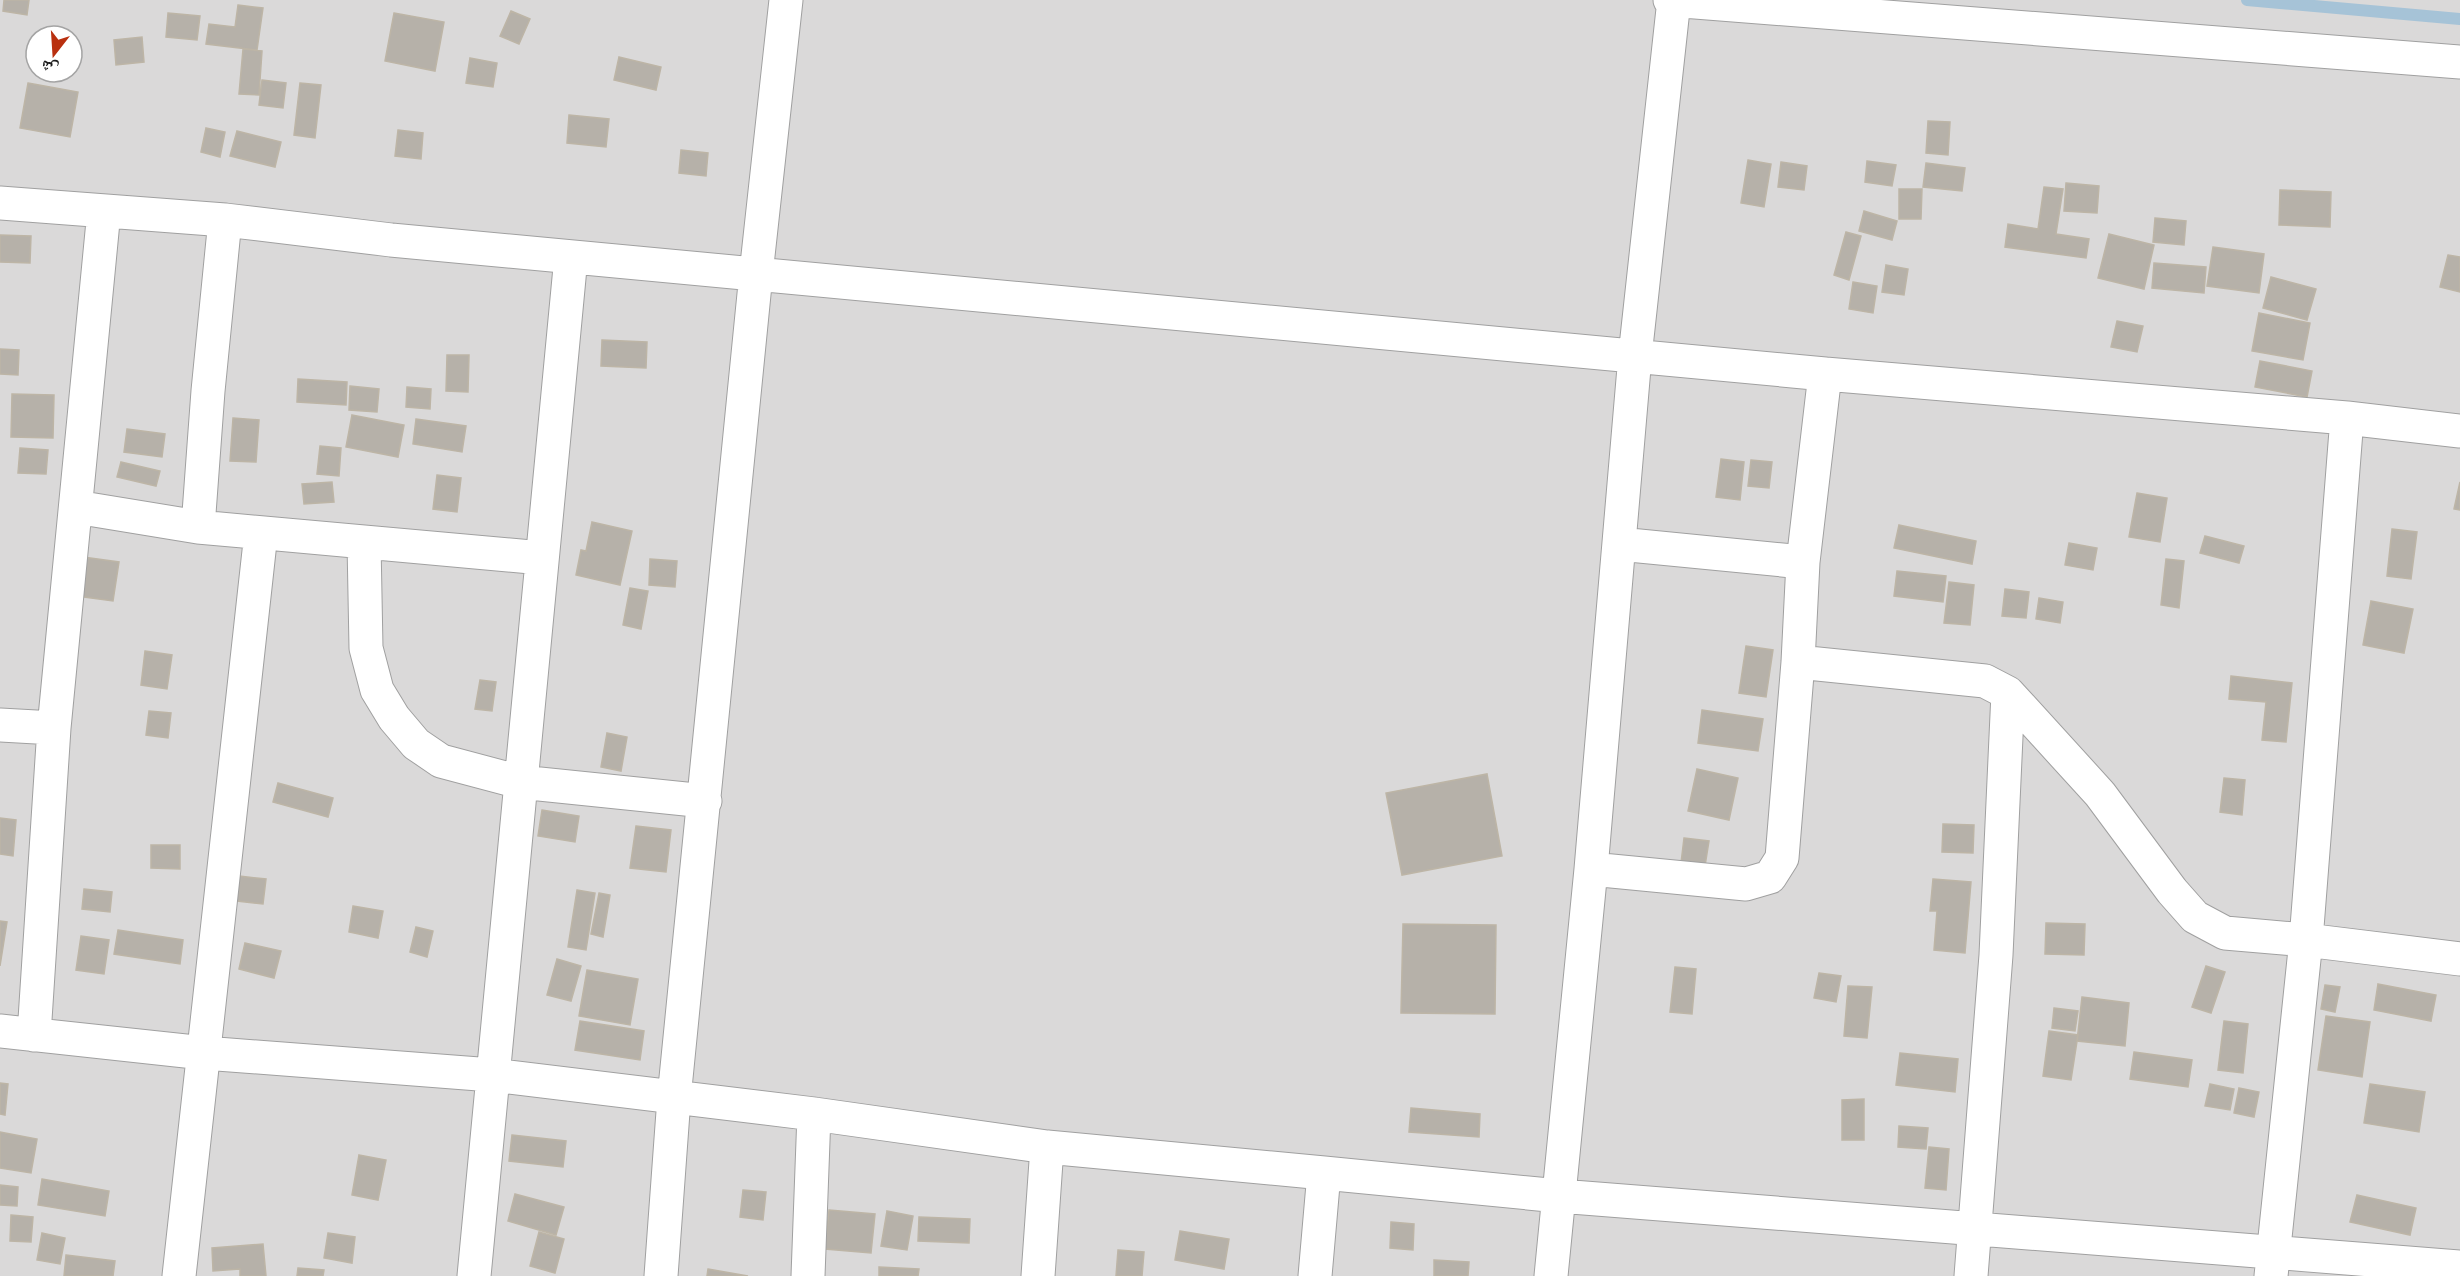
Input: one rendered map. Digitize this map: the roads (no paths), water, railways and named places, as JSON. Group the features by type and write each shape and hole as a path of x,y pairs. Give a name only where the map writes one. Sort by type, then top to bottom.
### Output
{"street":[{"path":"661,1276 675,1098 756,274 786,0"},
{"path":"1551,1276 1591,869 1635,356 1672,0 2460,62"},
{"path":"0,203 225,220 391,240 571,257 1825,374 2348,418 2460,431"},
{"path":"34,1035 54,728 104,211"},
{"path":"198,527 208,391 225,220"},
{"path":"474,1276 571,257"},
{"path":"1591,869 1746,884 1770,877 1782,858 1798,662 1803,562 1825,374"},
{"path":"2272,1264 2306,940 2348,418"},
{"path":"76,507 198,527 542,558"},
{"path":"179,1276 261,533"},
{"path":"364,543 366,648 377,690 394,718 417,744 441,761 520,782 705,801"},
{"path":"1619,544 1803,562"},
{"path":"1798,662 1984,681 2007,693 2100,794 2172,891 2195,917 2225,933 2306,940 2460,959"},
{"path":"1971,1276 1996,955 2007,693"},
{"path":"0,725 54,728"},
{"path":"0,1031 204,1053 492,1075 814,1114 1047,1147 1559,1196 1976,1228 2272,1264 2460,1267"},
{"path":"808,1276 814,1114"},
{"path":"1038,1276 1047,1147"},
{"path":"1315,1276 1324,1173"}],"waterway":[{"path":"2247,0 2460,19"}]}
